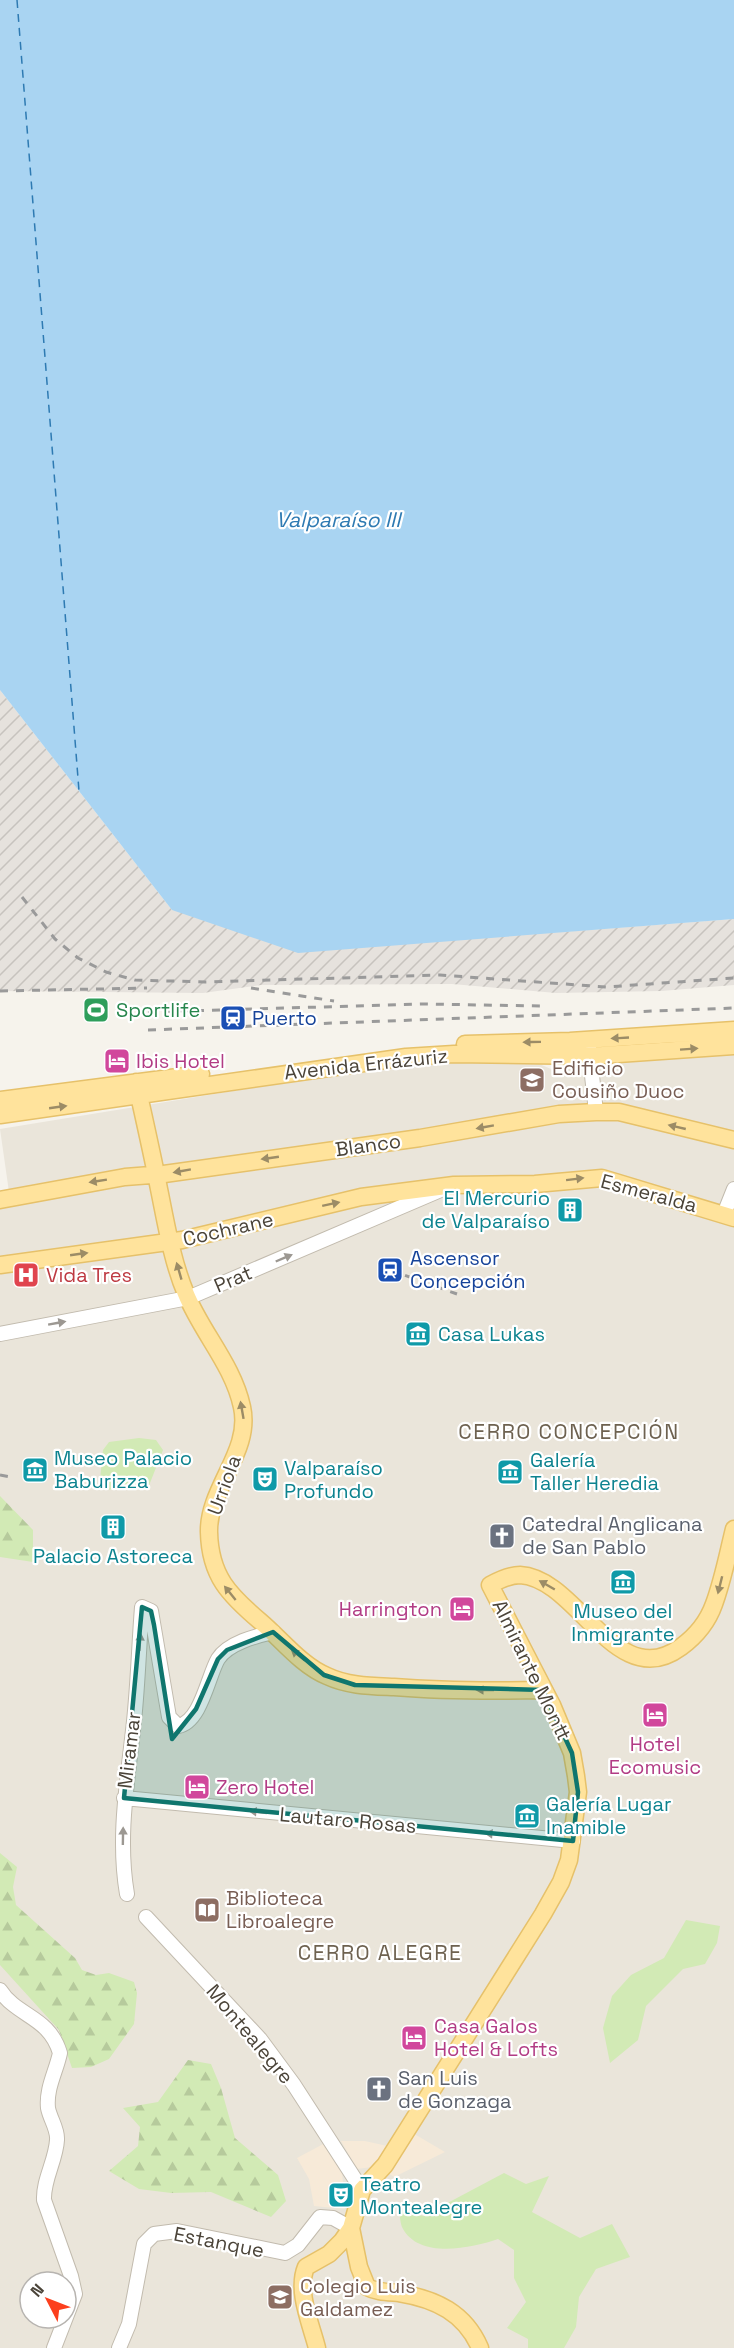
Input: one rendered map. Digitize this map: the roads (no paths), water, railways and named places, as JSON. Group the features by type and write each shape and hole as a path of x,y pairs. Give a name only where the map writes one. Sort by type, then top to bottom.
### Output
{"main road":[{"name":"Avenida Errázuriz","path":"590,1048 734,1030"},
{"name":"Avenida Errázuriz","path":"0,1100 138,1088 417,1056 590,1048 734,1046"},
{"name":"Avenida Errázuriz","path":"0,1116 138,1088"},
{"name":"Urriola","path":"138,1088 170,1242 188,1298 232,1377 243,1407 244,1426 234,1457 219,1489 210,1522 212,1554 222,1583 231,1597 324,1675 355,1685 435,1690 543,1690"},
{"name":"Blanco","path":"0,1200 115,1179 420,1138 559,1114 620,1112 734,1140"},
{"name":"Esmeralda","path":"454,1185 535,1184 602,1178 729,1216"},
{"name":"Cochrane","path":"0,1265 170,1242 361,1197 454,1185"},
{"name":"Almirante Montt","path":"351,2229 362,2190 385,2165 543,1914 561,1882 573,1842 578,1792 573,1756 543,1690 490,1585 518,1575 540,1580 557,1591 610,1642 643,1657 657,1658 674,1651 704,1624 714,1606 734,1529"},
{"path":"317,2348 304,2294 304,2273 310,2263 335,2248 351,2229"},
{"path":"351,2229 359,2267 367,2287 417,2298 447,2308 463,2319 473,2332 480,2348"}],"street":[{"path":"590,1048 596,1112"},
{"name":"Prat","path":"0,1334 188,1298 454,1185"},
{"path":"729,1216 734,1189"},
{"name":"Miramar","path":"127,1894 123,1856 124,1798 134,1720 142,1606 151,1611 169,1717 178,1726 184,1725 190,1718 218,1659 227,1650 273,1632"},
{"name":"Lautaro Rosas","path":"124,1798 573,1842"},
{"name":"Montealegre","path":"146,1917 260,2039 362,2190"},
{"path":"0,1990 7,2001 32,2015 46,2028 60,2053 49,2089 48,2110 57,2137 55,2160 44,2190 44,2200 71,2276 75,2294 54,2348"},
{"name":"Estanque","path":"119,2348 129,2324 144,2244 154,2234 177,2231 285,2253 298,2245 320,2217 333,2218 351,2229"}],"water":[{"name":"Valparaíso III","path":"0,0 734,0 734,919 298,953 172,910 0,690"}],"railway":[{"path":"22,897 55,939 78,958 106,972 135,980 205,982 440,975 606,987 734,978"},
{"path":"0,991 147,988"},
{"path":"251,988 334,1001"},
{"path":"148,1012 424,1004 542,1006"},
{"path":"148,1030 734,1008"},
{"path":"390,1270 457,1294"},
{"path":"0,1475 10,1477"}],"place":[{"name":"Sportlife","path":"96,1010"},
{"name":"Puerto","path":"233,1018"},
{"name":"Ibis Hotel","path":"117,1061"},
{"name":"Edificio Cousiño Duoc","path":"532,1080"},
{"name":"El Mercurio de Valparaíso","path":"570,1210"},
{"name":"Ascensor Concepción","path":"390,1270"},
{"name":"Vida Tres","path":"26,1275"},
{"name":"Casa Lukas","path":"418,1334"},
{"name":"Museo Palacio Baburizza","path":"35,1470"},
{"name":"Galería Taller Heredia","path":"510,1472"},
{"name":"Valparaíso Profundo","path":"265,1479"},
{"name":"Palacio Astoreca","path":"113,1527"},
{"name":"Catedral Anglicana de San Pablo","path":"502,1536"},
{"name":"Museo del Inmigrante","path":"623,1582"},
{"name":"Harrington","path":"462,1609"},
{"name":"Hotel Ecomusic","path":"655,1715"},
{"name":"Zero Hotel","path":"197,1787"},
{"name":"Galería Lugar Inamible","path":"527,1816"},
{"name":"Biblioteca Libroalegre","path":"207,1910"},
{"name":"Casa Galos Hotel & Lofts","path":"414,2038"},
{"name":"San Luis de Gonzaga","path":"379,2089"},
{"name":"Teatro Montealegre","path":"341,2195"},
{"name":"Colegio Luis Galdamez","path":"280,2297"}],"district":[{"name":"CERRO CONCEPCIÓN","path":"569,1431"},
{"name":"CERRO ALEGRE","path":"380,1952"}]}
